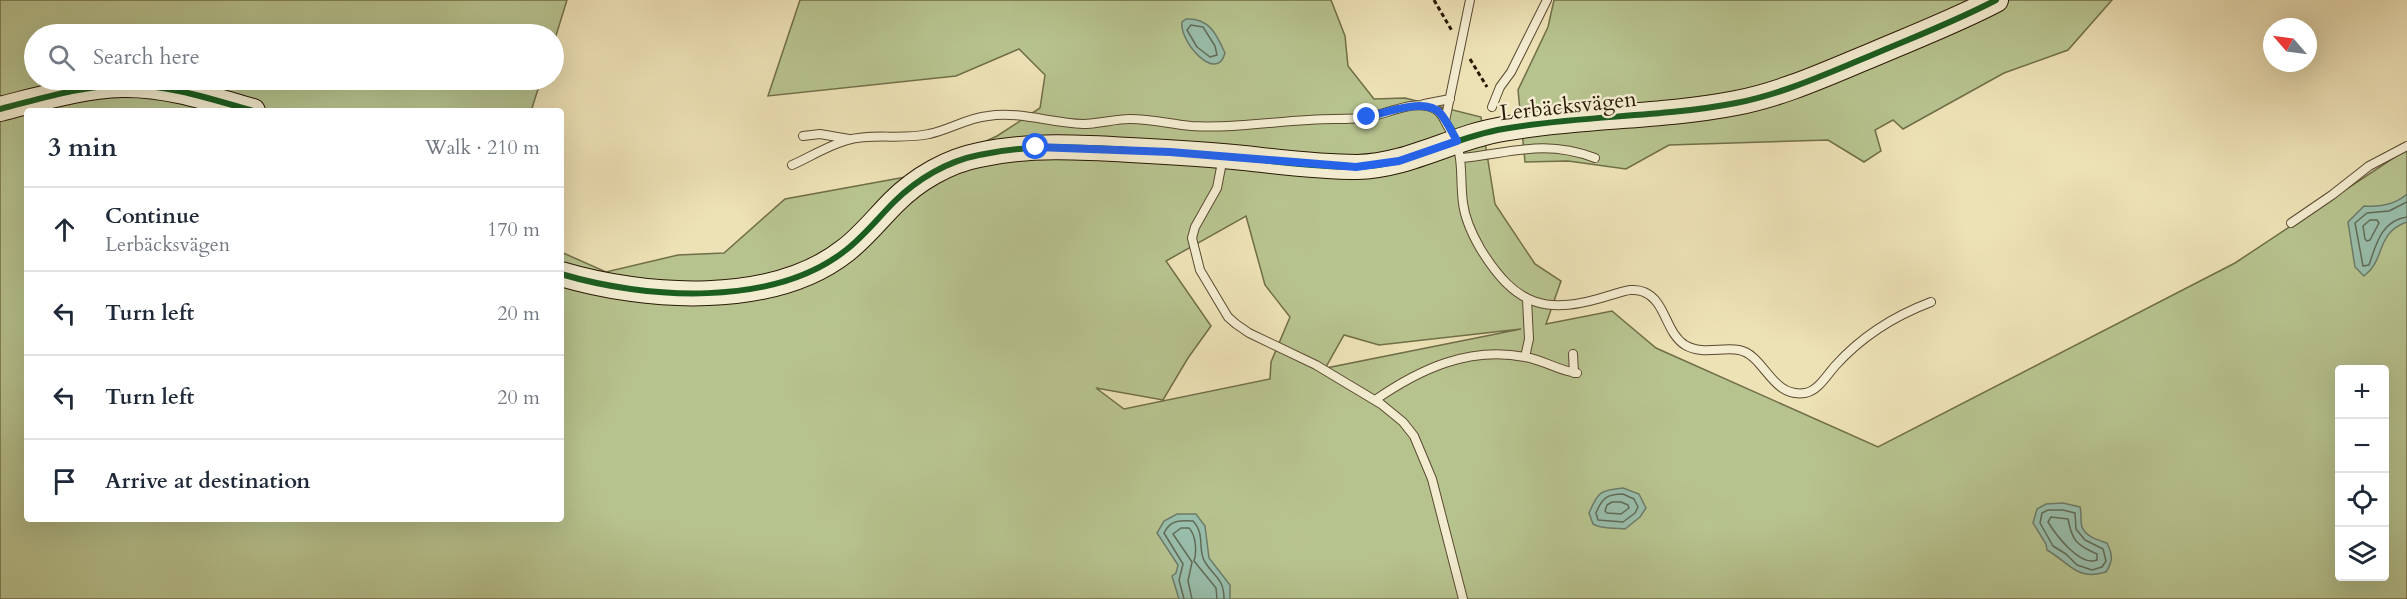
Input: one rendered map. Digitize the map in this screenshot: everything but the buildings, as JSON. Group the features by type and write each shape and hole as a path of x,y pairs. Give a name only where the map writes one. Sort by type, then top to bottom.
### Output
{"street":[{"name":"Lerbäcksvägen","path":"564,275 611,286 656,291 708,292 756,287 792,279 829,262 856,241 896,200 918,182 945,166 975,155 1003,150 1055,147 1224,156 1323,166 1372,166 1410,158 1455,140 1519,126 1700,110 1762,97 1842,68 1935,29 1996,0"},
{"path":"0,109 80,90"},
{"path":"176,90 242,108"}],"lane":[{"path":"1470,0 1450,99 1463,202 1467,221 1474,237 1499,276 1527,299 1541,304 1564,307 1584,304 1626,291 1645,292 1656,301 1673,334 1685,345 1702,350 1744,352 1754,358 1780,386 1804,393 1812,391 1853,347 1891,320 1931,302"},
{"path":"1492,107 1500,87 1511,72 1547,0"},
{"path":"803,136 820,134 849,139 924,135 990,115 1082,124 1144,119 1191,126 1230,126 1307,119 1367,117 1450,99"},
{"path":"1422,105 1434,108 1455,140"},
{"path":"792,165 849,139"},
{"path":"1455,140 1567,150 1595,158"},
{"path":"2291,223 2369,166 2407,146"},
{"path":"1224,156 1217,188 1199,219 1192,238 1200,270 1228,317 1249,333 1316,364 1375,400 1403,422 1419,446 1432,479 1463,599"},
{"path":"1525,357 1529,329 1527,299"},
{"path":"1375,400 1401,383 1452,360 1487,354 1525,357 1564,372 1576,373 1573,354"}],"shaded area":[{"path":"0,0 567,0 560,24 24,24 24,90 538,90 532,108 24,108 24,522 564,522 564,253 606,272 678,255 724,253 785,199 911,176 997,136 1040,108 1045,75 1019,49 956,76 768,96 800,0 1331,0 1345,36 1348,66 1374,99 1405,98 1481,117 1495,204 1535,264 1561,281 1546,324 1612,311 1656,348 1878,447 2235,263 2407,149 2407,599 0,599","holes":["1246,216 1265,285 1290,317 1271,362 1270,379 1124,409 1096,388 1163,400 1188,358 1211,326 1166,261","1521,329 1326,368 1344,335 1379,345"]},
{"path":"1554,0 2112,0 2068,50 2004,73 1903,129 1893,120 1875,130 1881,151 1864,162 1828,140 1669,145 1626,169 1568,161 1525,162 1518,90 1548,27"}],"water":[{"path":"1186,19 1201,21 1211,28 1225,53 1221,61 1214,64 1207,62 1192,49 1183,30 1182,22"},
{"path":"2407,194 2407,222 2390,233 2376,262 2364,276 2355,267 2348,222 2364,206 2387,204"},
{"path":"1623,488 1639,494 1646,508 1640,517 1625,529 1605,528 1593,524 1589,513 1598,496 1605,491"},
{"path":"2063,503 2080,507 2081,525 2086,533 2107,543 2111,558 2106,572 2087,574 2080,572 2047,550 2046,544 2033,523 2037,509 2046,504"},
{"path":"1177,514 1196,514 1205,526 1209,558 1230,585 1230,599 1179,599 1172,576 1176,573 1178,565 1157,533 1164,521"}],"cycle path":[{"path":"564,275 594,283 669,293 746,290 782,282 816,269 846,250 903,194 934,172 967,158 1017,149 1092,148 1201,154 1357,167 1395,162 1466,138 1532,124 1678,111 1736,103 1788,89 1822,76 1996,0"},
{"path":"0,109 76,90"},
{"path":"172,90 243,108"}],"route":[{"path":"1036,147 1170,152 1307,165 1356,167 1399,161 1457,141 1440,113 1434,108 1422,105 1413,106 1367,117"}]}
